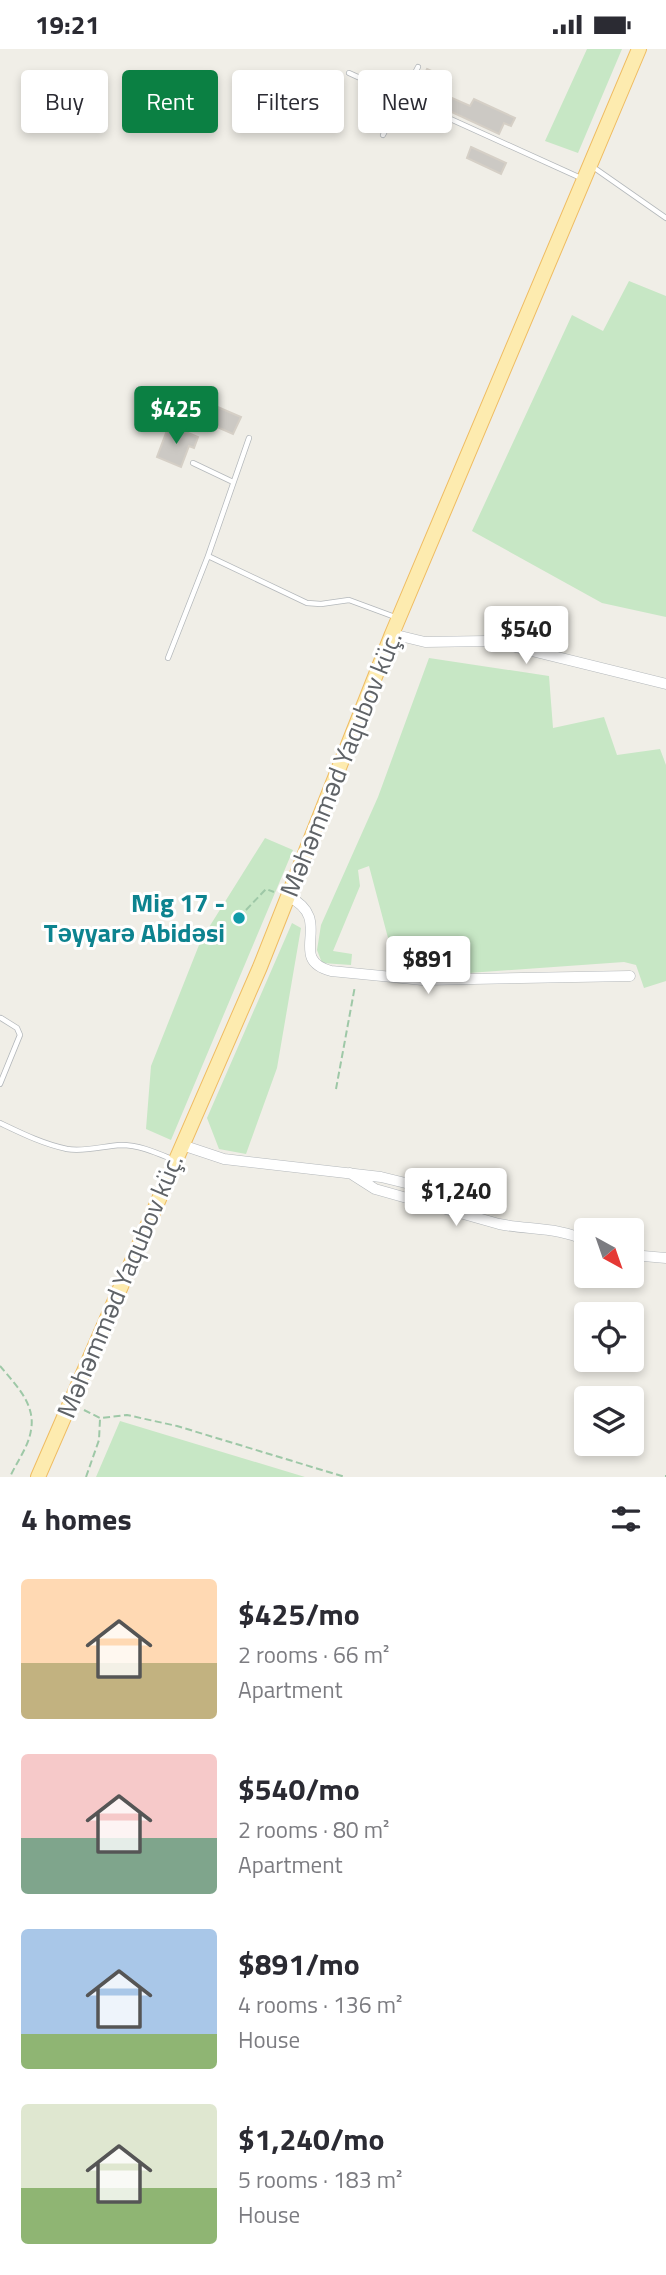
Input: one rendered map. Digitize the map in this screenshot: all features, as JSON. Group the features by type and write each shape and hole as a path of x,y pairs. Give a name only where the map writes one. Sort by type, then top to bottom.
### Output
{"main road":[{"name":"Məhəmməd Yaqubov küç.","path":"38,1477 289,897 392,634 639,49"}],"street":[{"path":"392,634 425,642 504,643 666,684"},
{"path":"289,897 307,910 310,919 310,956 313,963 331,971 423,980 630,976"},
{"path":"182,1145 223,1159 381,1177 499,1206"},
{"path":"349,1173 375,1189 499,1224 574,1236"},
{"path":"644,1256 666,1258"}],"lane":[{"path":"349,73 358,77"},
{"path":"452,119 584,179"},
{"path":"590,165 666,218"},
{"path":"168,658 208,555 248,438"},
{"path":"193,463 233,482"},
{"path":"208,555 307,603 349,600 399,619"},
{"path":"0,1084 20,1035 18,1028 1,1018"},
{"path":"0,1123 42,1142 67,1149 137,1146 175,1160"}],"path":[{"path":"246,910 267,889 289,897"},
{"path":"336,1089 357,974"},
{"path":"0,1366 26,1399 31,1414 32,1431 10,1477"},
{"path":"70,1403 100,1418 127,1415 148,1419 345,1477"},
{"path":"86,1477 99,1440 100,1418"}],"green space":[{"path":"587,49 622,49 578,153 545,141"},
{"path":"629,281 666,296 666,617 602,603 472,531 572,315 603,331"},
{"path":"429,658 549,676 553,728 604,717 617,755 660,749 666,765 666,981 644,988 636,965 624,962 441,975 397,972 369,866 358,870 360,886 333,951 352,954 351,965 322,963 317,950 321,925 378,797"},
{"path":"265,838 293,850 171,1140 146,1129 151,1066 201,940"},
{"path":"292,923 301,928 277,1068 246,1154 219,1149 207,1118"},
{"path":"120,1421 305,1477 96,1477"}],"building":[{"path":"452,98 470,106 474,99 515,118 511,126 504,123 499,134 452,112"},
{"path":"471,147 506,163 501,174 467,158"},
{"path":"178,390 241,417 233,434 171,407"},
{"path":"169,425 198,437 194,448 189,446 181,467 157,457"}],"place":[{"name":"Mig 17 - Təyyarə Abidəsi","path":"239,918"}]}
